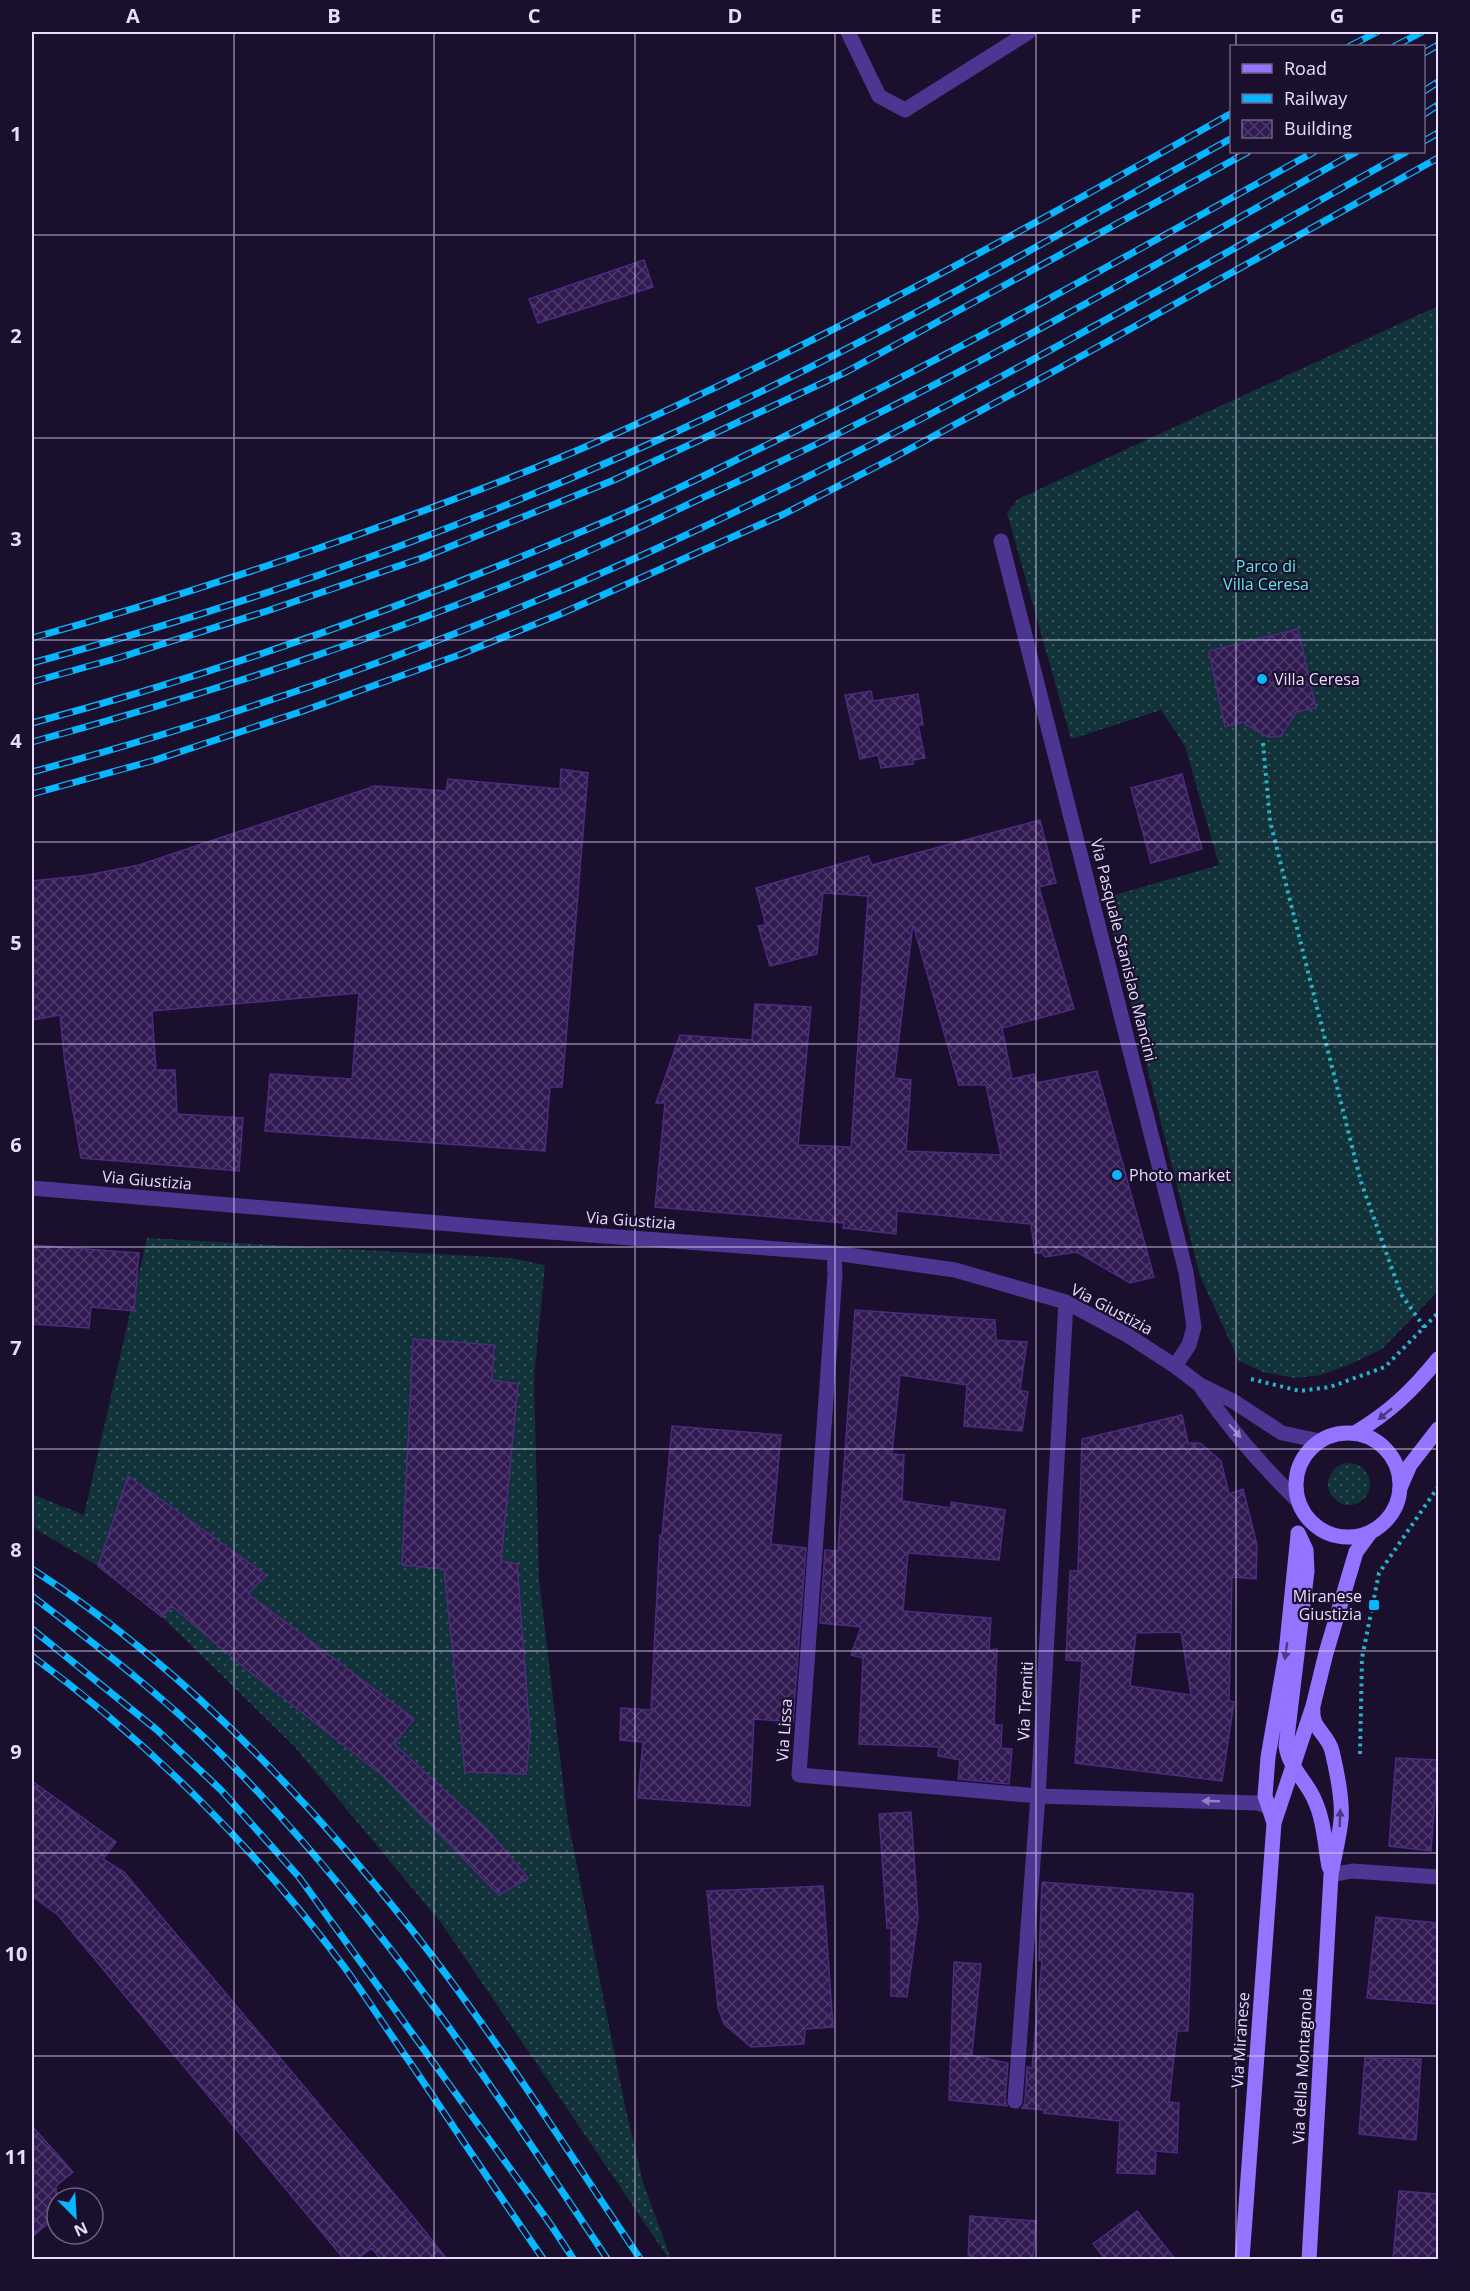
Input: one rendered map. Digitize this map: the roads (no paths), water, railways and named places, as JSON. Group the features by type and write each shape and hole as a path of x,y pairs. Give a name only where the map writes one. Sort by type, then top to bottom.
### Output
{"street":[{"path":"848,32 879,96 905,110 1029,32"},
{"name":"Via Pasquale Stanislao Mancini","path":"1001,540 1186,1272 1194,1327 1189,1345 1175,1366"},
{"name":"Via Giustizia","path":"32,1188 509,1229 834,1253 955,1270 1066,1302 1127,1335 1200,1385 1233,1401 1282,1432 1320,1441"},
{"name":"Via Lissa","path":"834,1253 834,1285 799,1775 1038,1796 1275,1804"},
{"name":"Via Tremiti","path":"1015,2101 1038,1796 1066,1302"},
{"path":"1370,1533 1344,1538 1327,1533 1312,1523 1300,1505 1296,1479 1299,1468 1304,1457 1320,1441 1333,1435 1355,1433 1377,1420 1412,1391 1438,1359"},
{"name":"Via Giustizia","path":"1200,1385 1220,1415 1300,1505"},
{"path":"1275,1804 1313,1706 1356,1552 1370,1533 1389,1518 1397,1503 1410,1465 1438,1429"},
{"path":"1355,1433 1385,1447 1397,1466 1401,1488"},
{"name":"Via Miranese","path":"1242,2259 1275,1804 1265,1796 1268,1757 1286,1653 1300,1505"},
{"path":"1298,1533 1306,1550 1308,1561 1299,1651 1286,1736 1288,1755 1292,1765 1308,1786 1318,1808 1330,1875"},
{"path":"1313,1706 1314,1722 1328,1740 1332,1751 1341,1813 1330,1875"},
{"path":"1275,1804 1294,1794 1307,1798 1318,1808"},
{"path":"1330,1875 1352,1872 1438,1877"},
{"name":"Via della Montagnola","path":"1309,2259 1330,1875"}],"railway":[{"path":"1352,45 1377,32"},
{"path":"1397,45 1422,32"},
{"path":"1425,52 1438,45"},
{"path":"1425,90 1438,82"},
{"path":"1425,113 1438,105"},
{"path":"32,638 241,575 482,489 599,441 840,326 1076,200 1230,114"},
{"path":"1425,140 1438,133"},
{"path":"32,663 210,611 387,551 647,445 858,343 1230,139"},
{"path":"32,682 118,658 267,611 422,558 614,480 846,372 1246,153"},
{"path":"32,723 183,679 332,629 479,574 625,513 818,420 962,346 1312,153"},
{"path":"32,742 224,686 350,644 475,598 579,555 786,459 931,387 1114,288 1354,153"},
{"path":"32,772 189,726 344,675 496,617 647,553 744,508 1031,361 1404,153"},
{"path":"32,794 152,761 303,711 459,655 558,615 784,514 1058,369 1438,158"},
{"path":"32,1569 86,1606 188,1689 237,1734 328,1830 443,1970 530,2093 641,2260"},
{"path":"32,1596 113,1658 190,1724 291,1828 341,1886 434,2007 523,2133 608,2260"},
{"path":"32,1629 157,1730 221,1790 299,1877 574,2260"},
{"path":"32,1656 75,1689 160,1762 200,1800 276,1882 353,1979 544,2260"}],"place":[{"name":"Villa Ceresa","path":"1262,679"},
{"name":"Photo market","path":"1117,1175"},
{"name":"Miranese Giustizia","path":"1374,1605"}],"park label":[{"name":"Parco di Villa Ceresa","path":"1266,575"}]}
